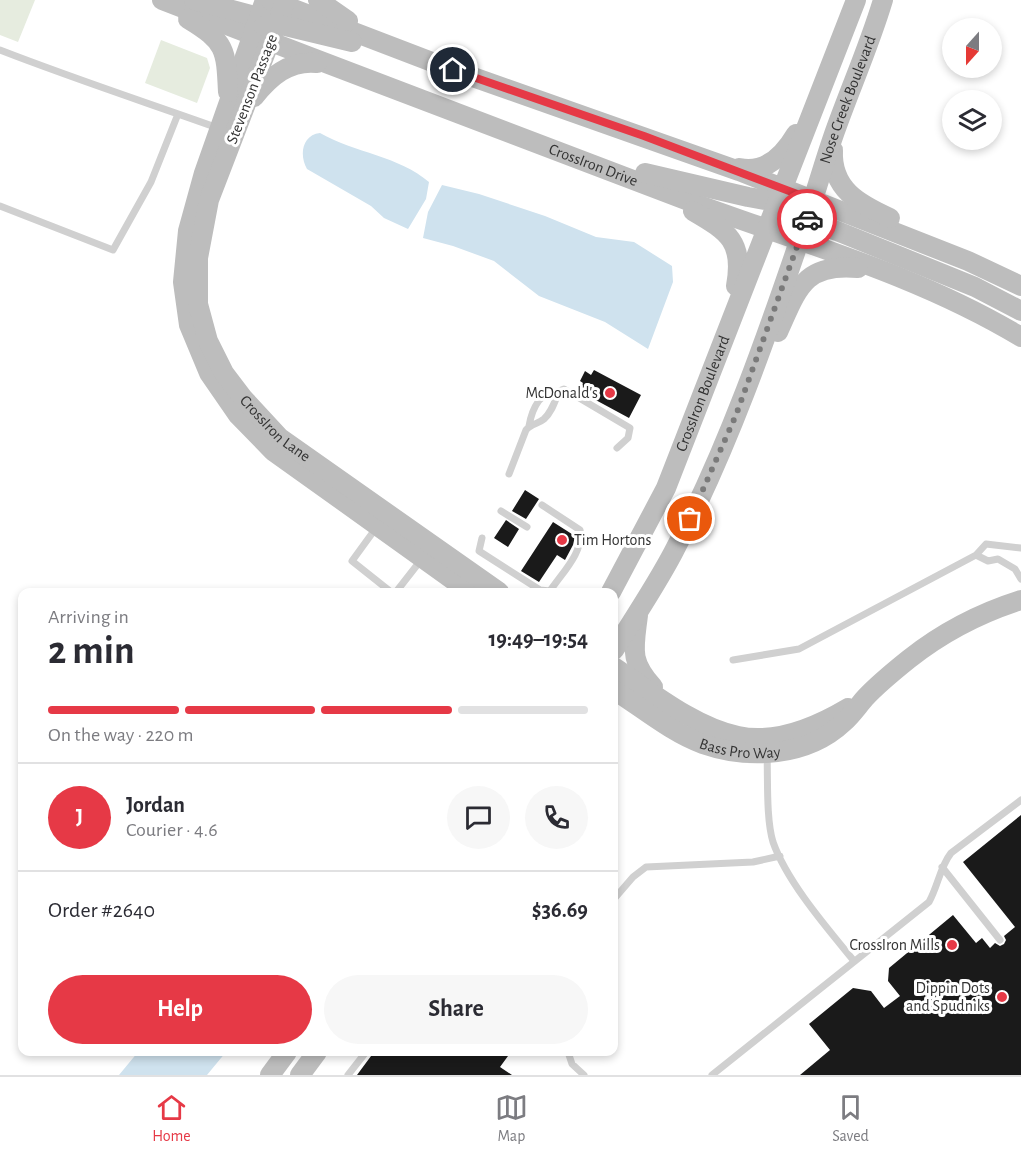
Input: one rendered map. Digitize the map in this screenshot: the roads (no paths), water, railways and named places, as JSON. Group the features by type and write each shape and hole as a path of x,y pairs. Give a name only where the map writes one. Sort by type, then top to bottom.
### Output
{"main road":[{"name":"CrossIron Drive","path":"160,0 270,15 383,43 724,165 780,196"},
{"path":"160,0 204,28 222,46 236,105 283,69 308,62 324,63"},
{"path":"194,0 270,15 436,63"},
{"path":"318,0 383,43"},
{"name":"Nose Creek Boulevard","path":"780,196 856,0"},
{"name":"Nose Creek Boulevard","path":"813,200 833,136 864,57 883,0"},
{"name":"CrossIron Drive","path":"270,15 324,63 767,230 802,232 984,315 1021,337"},
{"name":"Stevenson Passage","path":"211,175 270,15"},
{"path":"724,165 755,170 772,163 791,143 823,88"},
{"path":"833,136 832,156 835,176 853,198 880,214 1021,278"},
{"path":"558,151 619,168 780,196 802,204 813,200 968,261 1021,286"},
{"name":"CrossIron Lane","path":"211,175 209,200 198,258 198,304 208,340 224,372 248,404 280,438 382,520 427,552 492,588"},
{"path":"628,178 704,218 731,240 736,247 739,261 735,313"},
{"name":"CrossIron Boulevard","path":"613,588 666,488 780,196"},
{"path":"698,503 736,415 813,200"},
{"path":"802,232 820,225 837,231 975,287 1021,311"},
{"path":"618,644 673,552 733,434 787,314 803,284 819,271 837,266 897,276"},
{"name":"CrossIron Lane","path":"427,552 466,588"},
{"path":"609,588 622,574"},
{"name":"Bass Pro Way","path":"618,671 700,743 736,752 767,754 800,746 832,732 845,722 865,698 910,659 958,626 1021,600"},
{"path":"618,707 633,710 661,709 640,673 636,660 634,646 639,611"},
{"name":"Bass Pro Way","path":"618,692 740,737 772,737 801,730 826,720 865,698"},
{"path":"270,1075 284,1056"},
{"path":"300,1075 314,1056"}],"lane":[{"path":"0,50 71,78 227,131"},
{"path":"0,206 113,250 151,182 178,114"},
{"path":"509,474 538,401 546,393 564,389 630,428 628,438 617,448"},
{"path":"529,426 544,418 559,391"},
{"path":"542,505 574,525 580,530 581,536 579,548 552,588"},
{"path":"501,510 527,527"},
{"path":"382,520 352,561 386,588"},
{"path":"482,538 479,551 537,588"},
{"path":"733,660 799,649 976,555 986,544 1021,548"},
{"path":"399,588 427,552"},
{"path":"976,555 988,561 998,559 1016,568 1021,579"},
{"path":"767,754 772,840 808,901 854,961"},
{"path":"712,1075 929,902 942,867 951,853 1021,800"},
{"path":"618,894 633,877 646,867 753,862 780,856"},
{"path":"942,867 1000,940"},
{"path":"348,1075 363,1056"},
{"path":"569,1056 572,1064 584,1075"}],"water":[{"path":"320,133 391,160 429,182 426,199 408,229 384,218 371,206 307,169 303,158 304,146 309,138"},
{"path":"442,185 479,194 545,216 596,237 634,242 672,266 673,282 648,349 605,322 539,296 494,261 423,238 428,212"},
{"path":"135,1056 223,1056 207,1075 119,1075"}],"place":[{"name":"McDonald's","path":"610,393"},
{"name":"Tim Hortons","path":"562,540"},
{"name":"CrossIron Mills","path":"952,945"},
{"name":"Dippin Dots and Spudniks","path":"1002,997"}]}
